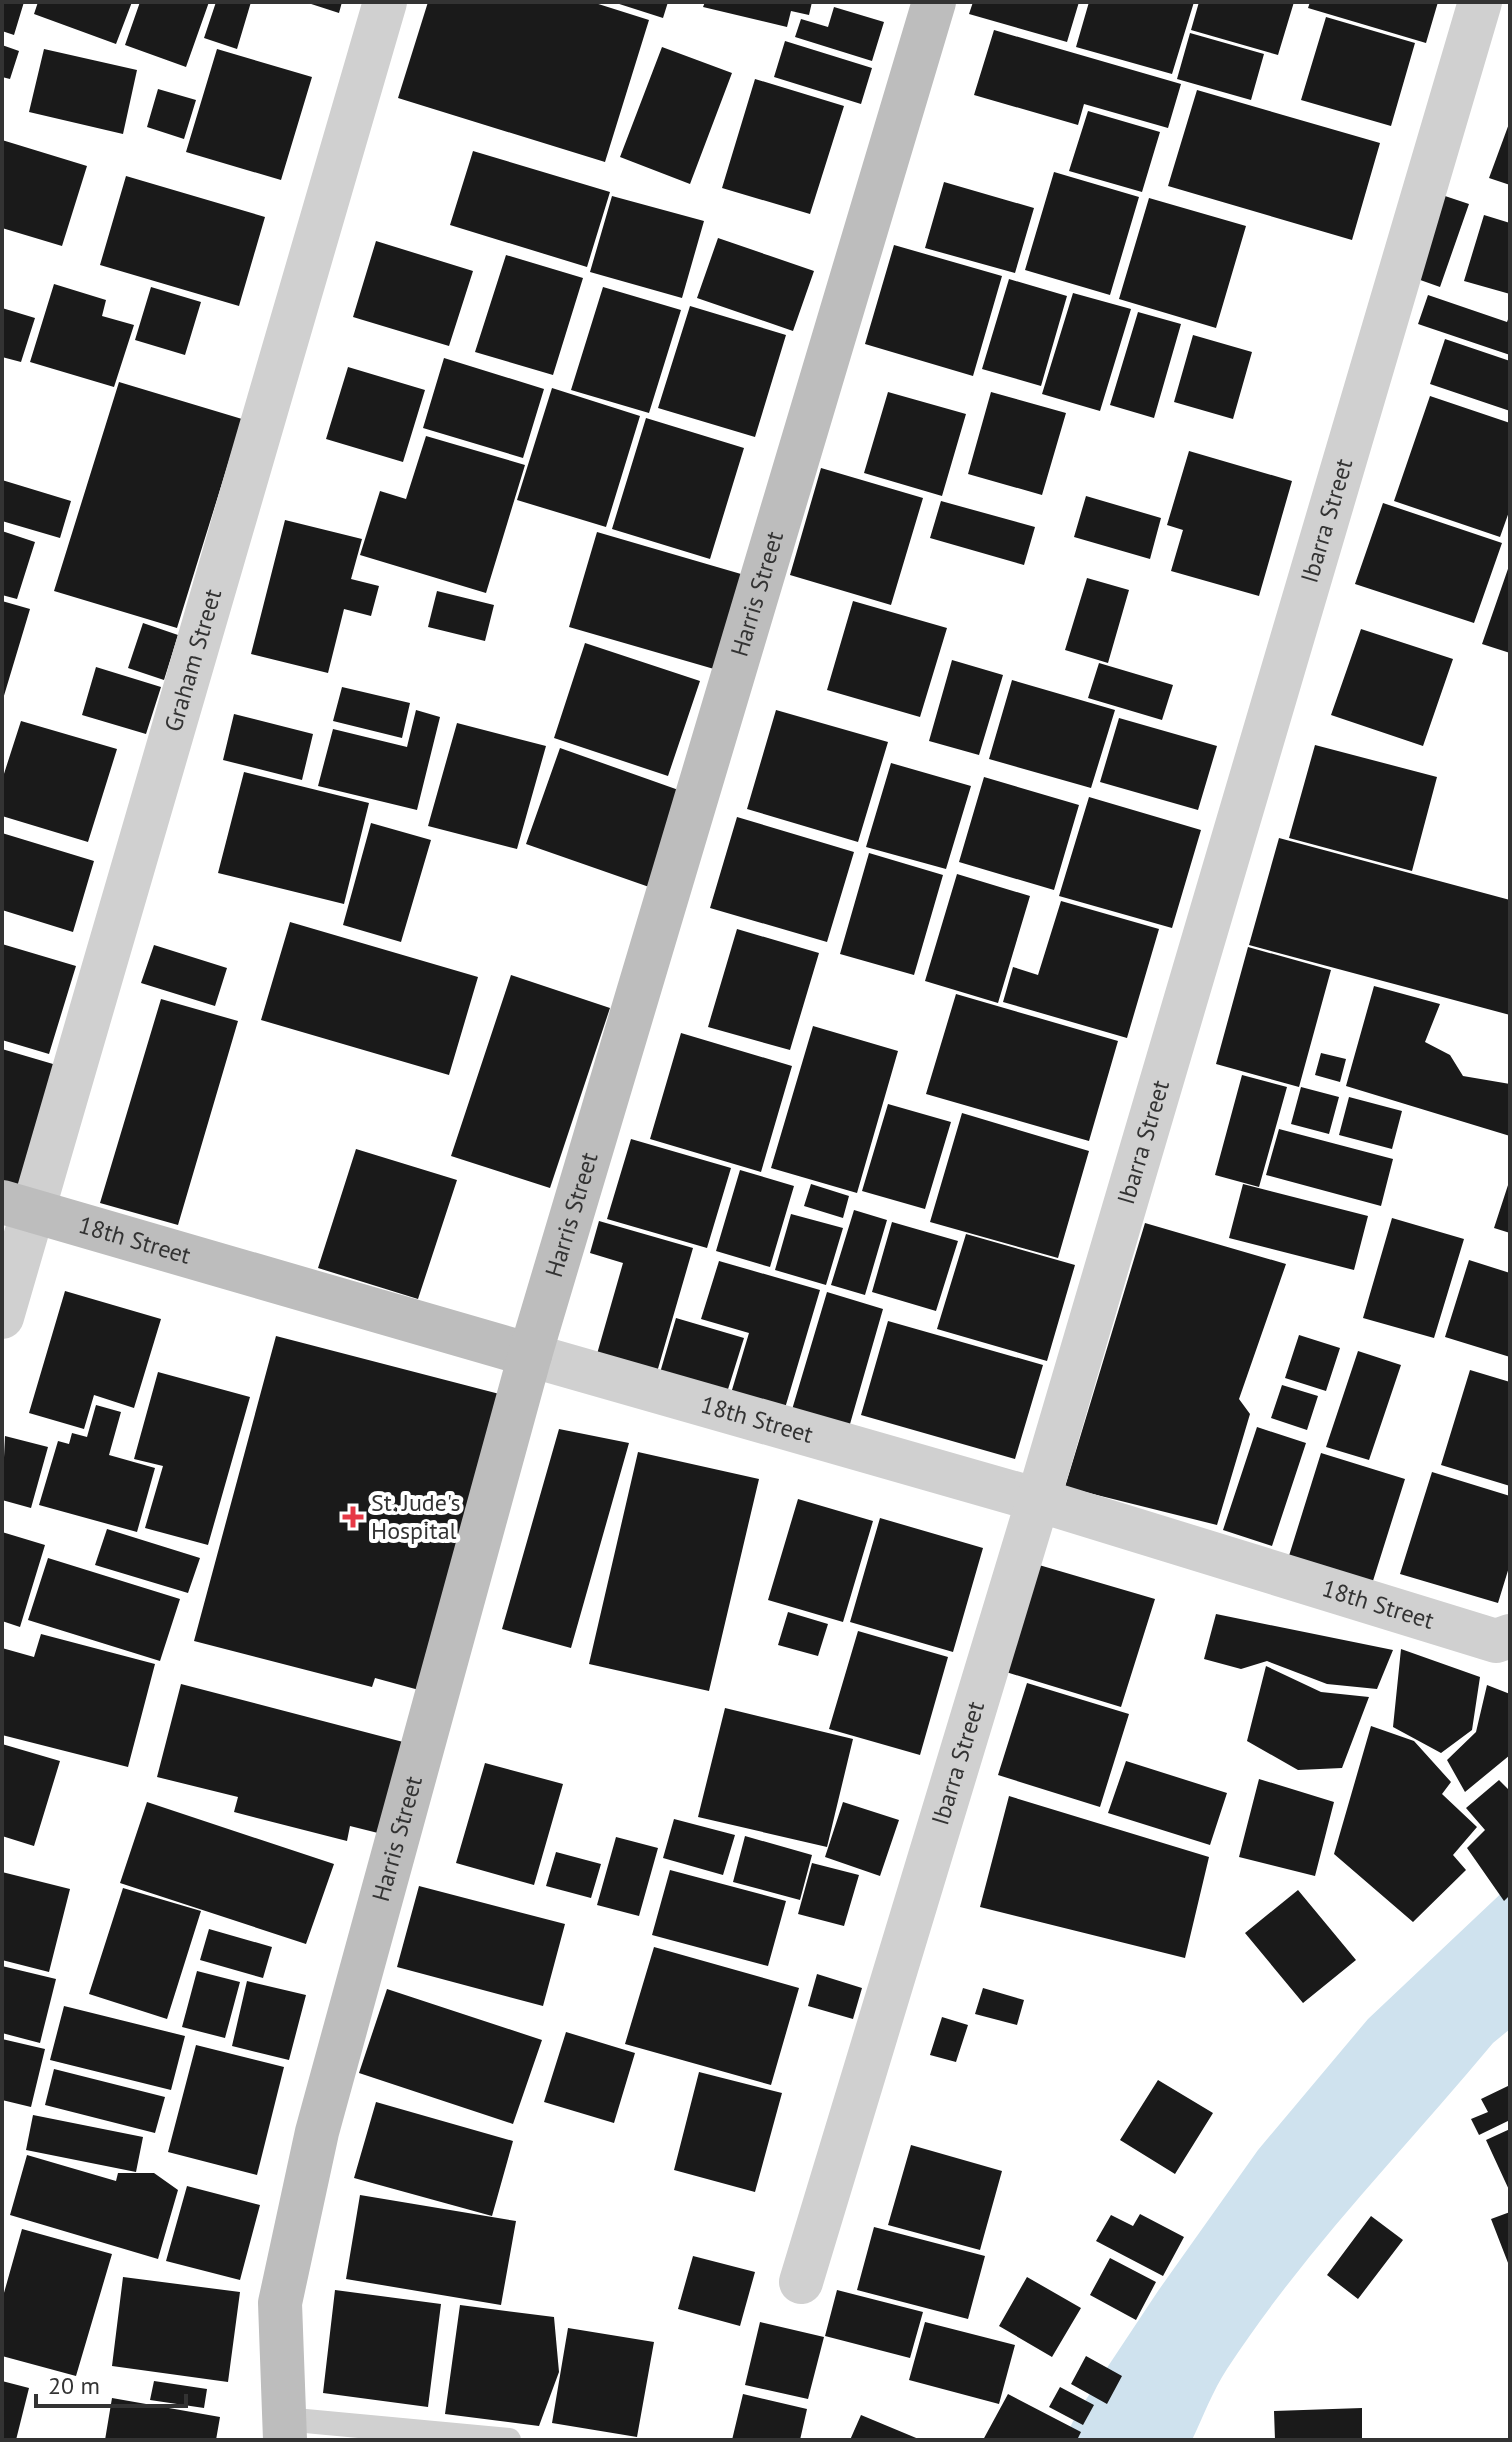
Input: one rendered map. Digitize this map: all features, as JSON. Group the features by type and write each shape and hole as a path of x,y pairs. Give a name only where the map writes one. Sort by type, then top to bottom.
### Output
{"main road":[{"name":"Harris Street","path":"284,2430 280,2303 317,2132 530,1355 934,2"},
{"name":"18th Street","path":"17,1207 530,1355"}],"street":[{"name":"Graham Street","path":"2,1317 17,1207 385,2"},
{"name":"Ibarra Street","path":"801,2282 1038,1500 1480,2"},
{"name":"18th Street","path":"530,1355 1038,1500 1496,1641 1510,1636"}],"lane":[{"path":"284,2430 509,2440"}],"water":[{"path":"1510,1885 1510,2029 1493,2043 1288,2283 1222,2377 1192,2440 1064,2440 1077,2413 1158,2291 1258,2150 1368,2019"}],"building":[{"path":"2,2 24,2 14,35 2,31"},
{"path":"38,2 132,2 116,44 34,14"},
{"path":"140,2 209,2 186,67 125,45"},
{"path":"216,2 251,2 237,49 204,38"},
{"path":"305,2 342,2 339,13"},
{"path":"428,2 592,2 649,20 605,162 398,98"},
{"path":"613,2 668,2 663,18"},
{"path":"705,2 812,2 809,15 791,11 787,27 703,7"},
{"path":"973,2 1079,2 1067,42 969,14"},
{"path":"1089,2 1194,2 1172,74 1076,47"},
{"path":"1199,2 1294,2 1278,55 1191,30"},
{"path":"1310,2 1438,2 1426,43 1308,8"},
{"path":"834,7 884,22 872,61 795,37 801,19 828,27"},
{"path":"1326,17 1415,43 1391,126 1301,100"},
{"path":"994,30 1181,84 1168,128 1084,104 1078,125 974,95"},
{"path":"1190,33 1264,54 1251,100 1177,79"},
{"path":"785,41 872,68 861,104 774,77"},
{"path":"2,45 19,51 10,79 2,77"},
{"path":"662,47 732,73 690,184 620,157"},
{"path":"44,49 137,70 123,134 29,112"},
{"path":"217,49 312,77 281,180 186,152"},
{"path":"755,79 844,106 810,214 722,188"},
{"path":"158,89 196,100 184,139 147,127"},
{"path":"1197,90 1380,143 1352,240 1168,186"},
{"path":"1088,111 1160,132 1142,192 1069,171"},
{"path":"1510,121 1510,185 1489,178"},
{"path":"2,140 87,166 62,246 2,228"},
{"path":"473,151 610,192 587,267 450,225"},
{"path":"1054,172 1139,197 1110,295 1025,270"},
{"path":"126,176 265,217 239,306 100,265"},
{"path":"944,182 1034,208 1015,273 925,248"},
{"path":"1439,194 1469,204 1440,287 1409,276"},
{"path":"612,196 704,221 682,298 590,272"},
{"path":"1149,198 1246,226 1216,328 1119,299"},
{"path":"1484,215 1510,223 1510,294 1464,281"},
{"path":"718,238 814,271 793,331 697,298"},
{"path":"376,241 473,271 449,346 353,317"},
{"path":"894,245 1002,276 973,376 865,344"},
{"path":"506,255 583,278 553,375 475,352"},
{"path":"1009,279 1067,296 1041,386 982,369"},
{"path":"54,284 106,300 102,316 134,325 114,387 30,362"},
{"path":"151,287 201,302 185,355 135,340"},
{"path":"603,287 681,310 649,413 571,390"},
{"path":"1073,293 1131,309 1100,411 1042,394"},
{"path":"1428,295 1507,322 1510,314 1510,355 1418,324"},
{"path":"690,306 786,335 755,437 658,408"},
{"path":"2,308 35,318 21,362 2,357"},
{"path":"1138,312 1181,324 1154,418 1110,405"},
{"path":"1193,335 1252,352 1233,419 1174,402"},
{"path":"1445,339 1510,361 1510,411 1430,384"},
{"path":"444,358 544,389 523,458 423,428"},
{"path":"348,367 425,390 403,462 326,439"},
{"path":"119,382 242,419 177,628 54,591"},
{"path":"552,388 640,416 606,527 517,500"},
{"path":"888,392 966,414 942,496 864,473"},
{"path":"991,392 1066,413 1042,495 968,474"},
{"path":"1430,396 1510,423 1510,509 1500,537 1394,501"},
{"path":"646,418 744,448 710,559 612,529"},
{"path":"426,436 525,465 486,593 360,555 380,491 406,499"},
{"path":"1189,451 1292,481 1259,596 1171,571 1183,530 1167,525"},
{"path":"821,468 923,498 891,605 790,575"},
{"path":"2,480 71,501 60,538 2,521"},
{"path":"1086,496 1161,518 1150,559 1074,537"},
{"path":"941,501 1035,527 1024,565 930,538"},
{"path":"1383,503 1502,543 1474,623 1355,584"},
{"path":"285,520 362,539 351,579 379,586 371,616 344,609 328,673 251,654"},
{"path":"2,531 35,542 17,599 2,595"},
{"path":"597,532 741,574 714,669 569,627"},
{"path":"1510,563 1510,653 1482,644"},
{"path":"1087,578 1129,590 1108,663 1065,650"},
{"path":"437,591 494,605 485,641 428,627"},
{"path":"2,601 30,609 3,699 2,699"},
{"path":"853,601 947,628 920,717 827,690"},
{"path":"143,623 178,635 164,680 128,668"},
{"path":"1361,629 1453,659 1423,746 1331,715"},
{"path":"585,643 700,681 668,776 554,738"},
{"path":"952,660 1003,675 979,755 929,741"},
{"path":"1099,663 1173,685 1162,720 1088,698"},
{"path":"96,667 161,687 146,734 82,715"},
{"path":"1012,680 1115,710 1091,788 989,759"},
{"path":"342,687 410,703 402,738 333,721"},
{"path":"416,710 440,717 417,810 318,786 333,729 407,747"},
{"path":"776,710 888,742 858,842 747,809"},
{"path":"234,714 313,734 302,780 223,760"},
{"path":"1119,718 1217,746 1198,810 1100,782"},
{"path":"21,721 117,749 88,842 2,816 2,780"},
{"path":"457,723 546,746 517,849 428,826"},
{"path":"1315,745 1437,777 1412,871 1289,838"},
{"path":"560,748 687,793 652,888 526,844"},
{"path":"891,763 971,786 946,869 866,847"},
{"path":"244,772 369,803 344,904 218,873"},
{"path":"984,777 1079,805 1054,890 959,862"},
{"path":"1089,797 1201,830 1172,928 1059,896"},
{"path":"737,817 854,852 827,942 710,908"},
{"path":"371,823 431,840 401,942 343,925"},
{"path":"2,833 94,861 73,932 2,910"},
{"path":"1279,838 1510,900 1510,1015 1249,945"},
{"path":"869,853 943,875 914,975 840,954"},
{"path":"957,874 1030,896 998,1003 925,981"},
{"path":"1061,901 1159,929 1127,1038 1003,1002 1013,967 1038,975"},
{"path":"290,922 478,977 449,1075 261,1020"},
{"path":"737,929 819,953 790,1050 708,1027"},
{"path":"2,944 76,966 49,1054 2,1040"},
{"path":"154,945 227,968 215,1006 141,983"},
{"path":"1248,947 1331,970 1299,1087 1216,1064"},
{"path":"511,975 610,1008 550,1188 451,1156"},
{"path":"1374,986 1440,1004 1425,1042 1450,1055 1463,1076 1510,1084 1510,1136 1346,1086"},
{"path":"956,994 1118,1041 1089,1141 926,1094"},
{"path":"161,999 238,1021 178,1225 100,1203"},
{"path":"813,1026 898,1051 857,1193 771,1168"},
{"path":"681,1033 792,1066 761,1172 650,1139"},
{"path":"2,1049 70,1069 30,1202 2,1194"},
{"path":"1321,1053 1346,1059 1340,1082 1315,1075"},
{"path":"1242,1075 1287,1087 1259,1187 1215,1175"},
{"path":"1301,1087 1339,1097 1329,1134 1291,1124"},
{"path":"1349,1097 1402,1111 1392,1149 1339,1135"},
{"path":"888,1104 951,1122 925,1209 862,1191"},
{"path":"962,1113 1089,1151 1058,1258 930,1222"},
{"path":"1279,1129 1393,1159 1381,1206 1266,1175"},
{"path":"631,1139 731,1168 707,1248 607,1219"},
{"path":"356,1149 457,1180 418,1299 318,1268"},
{"path":"740,1170 794,1186 770,1267 716,1251"},
{"path":"1510,1182 1510,1233 1494,1228"},
{"path":"811,1184 849,1196 843,1218 804,1206"},
{"path":"1243,1184 1368,1216 1354,1270 1229,1238"},
{"path":"854,1210 887,1220 865,1295 831,1285"},
{"path":"791,1214 843,1228 826,1285 775,1270"},
{"path":"1392,1218 1464,1239 1434,1338 1363,1318"},
{"path":"599,1221 693,1248 655,1379 595,1361 623,1263 590,1253"},
{"path":"892,1222 958,1241 936,1311 872,1292"},
{"path":"1145,1223 1286,1264 1239,1399 1250,1414 1217,1525 1065,1487"},
{"path":"966,1234 1075,1265 1047,1361 937,1329"},
{"path":"1469,1260 1510,1273 1510,1357 1445,1337"},
{"path":"719,1261 820,1290 780,1425 726,1410 749,1333 701,1319"},
{"path":"65,1291 161,1319 134,1408 94,1395 84,1429 29,1413"},
{"path":"827,1292 883,1309 848,1431 791,1413"},
{"path":"676,1318 744,1338 724,1402 657,1383"},
{"path":"888,1321 1043,1365 1015,1459 861,1415"},
{"path":"1299,1335 1340,1348 1326,1391 1285,1378"},
{"name":"St. Jude's Hospital","path":"276,1336 511,1397 430,1693 375,1678 372,1687 194,1641"},
{"path":"1358,1351 1401,1365 1369,1460 1326,1447"},
{"path":"1470,1370 1510,1382 1510,1486 1441,1465"},
{"path":"158,1372 250,1397 208,1545 145,1528 163,1466 134,1459"},
{"path":"1282,1385 1318,1396 1307,1430 1271,1418"},
{"path":"96,1405 121,1412 109,1455 155,1468 137,1532 39,1505 58,1441 69,1444 72,1433 87,1437"},
{"path":"1257,1427 1306,1443 1272,1546 1223,1530"},
{"path":"559,1429 629,1443 571,1648 502,1629"},
{"path":"5,1436 48,1447 31,1508 2,1500"},
{"path":"638,1452 759,1479 709,1691 589,1664"},
{"path":"1321,1453 1405,1479 1372,1584 1288,1559"},
{"path":"1432,1472 1510,1496 1510,1564 1498,1603 1400,1574"},
{"path":"798,1499 873,1521 843,1622 768,1600"},
{"path":"880,1518 983,1548 953,1652 850,1622"},
{"path":"107,1529 200,1558 188,1593 95,1565"},
{"path":"2,1532 45,1545 20,1627 2,1621"},
{"path":"48,1558 180,1599 160,1661 28,1620"},
{"path":"1039,1565 1155,1599 1121,1707 1006,1672"},
{"path":"788,1612 828,1624 818,1656 778,1645"},
{"path":"1216,1614 1393,1650 1377,1689 1327,1684 1267,1661 1241,1669 1204,1659"},
{"path":"858,1631 948,1657 920,1755 829,1729"},
{"path":"41,1634 155,1664 128,1767 2,1735 2,1648 34,1657"},
{"path":"1401,1649 1480,1677 1472,1730 1441,1753 1393,1727"},
{"path":"1266,1666 1321,1692 1369,1697 1342,1768 1298,1770 1247,1741"},
{"path":"1027,1683 1129,1714 1100,1807 998,1775"},
{"path":"181,1684 407,1743 382,1834 350,1826 347,1841 234,1812 238,1797 157,1777"},
{"path":"1487,1685 1510,1694 1510,1755 1465,1792 1447,1760 1476,1732"},
{"path":"725,1708 853,1739 827,1847 698,1817"},
{"path":"1371,1726 1414,1741 1451,1782 1442,1794 1477,1827 1453,1855 1466,1870 1413,1922 1334,1854"},
{"path":"2,1744 60,1761 34,1846 2,1836"},
{"path":"1126,1761 1227,1793 1210,1845 1108,1813"},
{"path":"485,1763 563,1784 534,1885 456,1863"},
{"path":"1259,1779 1334,1802 1315,1876 1239,1857"},
{"path":"1499,1780 1510,1791 1510,1895 1504,1901 1467,1848 1485,1830 1466,1808"},
{"path":"1009,1796 1209,1857 1185,1958 980,1907"},
{"path":"147,1802 334,1864 306,1944 120,1883"},
{"path":"843,1802 899,1820 880,1876 825,1857"},
{"path":"674,1819 735,1835 723,1875 663,1858"},
{"path":"745,1836 812,1855 800,1900 733,1882"},
{"path":"616,1837 658,1848 639,1916 597,1905"},
{"path":"556,1852 601,1864 591,1898 546,1886"},
{"path":"812,1863 859,1875 844,1926 798,1914"},
{"path":"670,1870 786,1901 768,1966 652,1935"},
{"path":"2,1872 70,1889 49,1972 2,1960"},
{"path":"419,1886 565,1924 543,2006 397,1967"},
{"path":"123,1888 201,1911 167,2019 89,1994"},
{"path":"1298,1890 1356,1960 1303,2003 1245,1933"},
{"path":"209,1929 272,1947 263,1978 200,1960"},
{"path":"654,1947 799,1988 771,2085 625,2044"},
{"path":"2,1966 56,1979 40,2043 2,2033"},
{"path":"197,1971 240,1982 225,2038 182,2027"},
{"path":"817,1974 862,1988 853,2019 808,2006"},
{"path":"247,1981 306,1995 289,2060 232,2046"},
{"path":"983,1988 1024,2000 1017,2025 975,2014"},
{"path":"387,1989 542,2040 513,2124 359,2073"},
{"path":"64,2006 185,2036 171,2090 50,2060"},
{"path":"942,2017 968,2025 956,2062 930,2055"},
{"path":"566,2032 635,2053 614,2123 544,2102"},
{"path":"2,2039 45,2049 31,2107 2,2100"},
{"path":"196,2045 284,2067 257,2175 168,2152"},
{"path":"54,2069 165,2097 155,2133 45,2105"},
{"path":"699,2072 782,2093 755,2192 674,2170"},
{"path":"1158,2080 1213,2113 1175,2174 1120,2140"},
{"path":"1510,2085 1510,2120 1479,2135 1471,2119 1488,2112 1481,2099"},
{"path":"376,2102 513,2141 492,2216 354,2178"},
{"path":"33,2115 143,2137 136,2172 26,2150"},
{"path":"1510,2129 1510,2192 1486,2140"},
{"path":"911,2145 1002,2171 980,2250 888,2225"},
{"path":"27,2155 116,2181 118,2173 154,2173 178,2190 158,2259 10,2215"},
{"path":"187,2186 260,2205 240,2280 166,2261"},
{"path":"360,2195 516,2221 501,2305 346,2279"},
{"path":"1510,2212 1510,2268 1491,2219"},
{"path":"1140,2214 1184,2237 1163,2276 1096,2241 1111,2215 1133,2226"},
{"path":"1371,2216 1403,2240 1358,2299 1327,2275"},
{"path":"874,2227 985,2256 968,2319 857,2290"},
{"path":"22,2229 112,2254 76,2376 2,2356 2,2300"},
{"path":"693,2256 755,2272 740,2326 678,2309"},
{"path":"1110,2258 1156,2282 1136,2320 1090,2295"},
{"path":"123,2277 240,2292 228,2382 112,2366"},
{"path":"1027,2277 1081,2308 1052,2357 999,2326"},
{"path":"335,2290 441,2304 428,2407 323,2393"},
{"path":"837,2290 923,2312 910,2358 825,2336"},
{"path":"460,2305 554,2317 559,2372 539,2426 445,2414"},
{"path":"760,2322 824,2337 808,2399 745,2385"},
{"path":"925,2322 1015,2345 999,2404 909,2380"},
{"path":"568,2328 654,2342 637,2437 552,2423"},
{"path":"1086,2356 1122,2376 1107,2404 1071,2384"},
{"path":"2,2381 29,2388 16,2440 2,2440"},
{"path":"154,2381 207,2389 204,2408 150,2400"},
{"path":"1060,2387 1094,2405 1083,2425 1049,2407"},
{"path":"743,2394 807,2409 800,2440 732,2440"},
{"path":"1008,2394 1081,2432 1077,2440 983,2440"},
{"path":"112,2398 220,2417 216,2440 105,2440"},
{"path":"1362,2408 1362,2440 1275,2440 1274,2411"},
{"path":"861,2415 921,2440 850,2440"}],"place":[{"name":"St. Jude's Hospital","path":"353,1517"}]}
